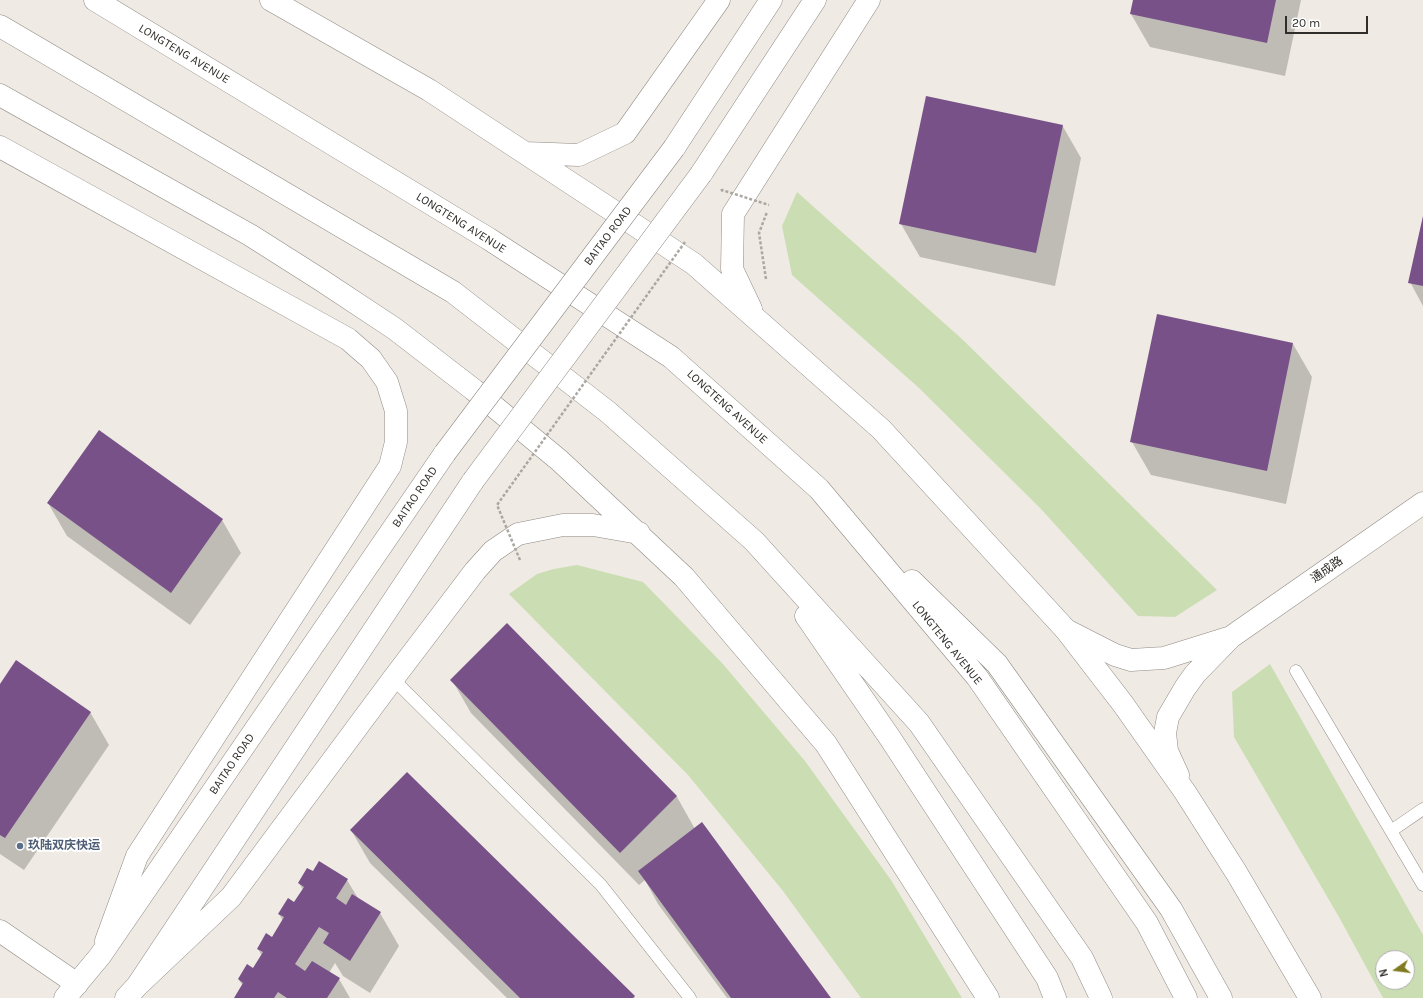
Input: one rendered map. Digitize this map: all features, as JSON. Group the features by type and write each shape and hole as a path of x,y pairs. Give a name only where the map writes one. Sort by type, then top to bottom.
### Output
{"main road":[{"name":"LONGTENG AVENUE","path":"95,0 489,239 671,357 819,489 977,677 1147,923 1186,998"},
{"path":"272,0 429,90 694,264 881,429 1066,630 1123,704 1185,792 1236,872 1310,998"},
{"path":"524,153 579,155 625,133 719,0"},
{"name":"BAITAO ROAD","path":"71,991 100,956 445,453 674,148 771,0"},
{"path":"131,992 473,481 701,174 815,0"},
{"path":"755,318 732,269 734,214 869,0"},
{"path":"0,26 453,292 608,412 754,541 918,723 1082,958 1102,998"},
{"path":"0,95 250,236 395,329 474,390 559,460 639,533 684,577 826,744 988,998"},
{"path":"0,147 348,339 371,359 387,382 396,411 396,442 390,466 137,856 100,956"},
{"path":"819,489 997,664 1170,909 1221,998"},
{"name":"通成路","path":"1231,637 1423,503"},
{"path":"131,992 231,897 393,679 475,571 493,551 518,534 563,524 593,525 639,533"},
{"path":"754,541 890,738 1047,978 1055,998"},
{"path":"1066,630 1115,655 1131,660 1147,660 1180,654 1231,637"},
{"path":"1185,792 1167,751 1165,733 1168,717 1185,688 1231,637"},
{"path":"0,931 71,991"}],"lane":[{"path":"1296,671 1423,885"},
{"path":"393,679 601,885 690,998"},
{"path":"1391,831 1423,809"}],"path":[{"path":"718,196 722,190 769,205 759,233 768,285"},
{"path":"520,560 498,505 686,241"}],"green space":[{"path":"797,192 962,339 1217,590 1175,617 1138,616 1041,509 919,388 792,275 782,226"},
{"path":"577,565 643,582 722,663 805,761 891,880 962,998 861,998 783,891 688,775 509,594 537,574"},
{"path":"1270,664 1423,935 1423,998 1383,998 1379,990 1415,990 1415,950 1375,950 1375,983 1339,917 1234,737 1232,692"}],"building":[{"path":"1133,0 1276,0 1267,43 1130,14"},
{"path":"926,96 1063,125 1036,253 899,224"},
{"path":"1423,216 1423,286 1408,283"},
{"path":"1157,314 1293,343 1267,471 1130,442"},
{"path":"99,430 223,519 171,593 47,503"},
{"path":"507,623 677,796 620,853 450,680"},
{"path":"16,660 91,712 5,838 0,835 0,684"},
{"path":"407,772 635,996 633,998 520,998 350,830"},
{"path":"702,822 831,998 731,998 638,871"},
{"path":"319,861 348,879 336,898 346,905 352,894 381,912 350,961 323,943 329,933 319,927 295,964 305,971 312,961 340,978 327,998 287,998 278,992 274,998 234,998 243,983 238,979 247,964 253,968 263,952 257,949 266,933 272,937 284,917 278,914 288,898 294,902 304,887 298,883 307,868 313,871"}],"place":[{"name":"玖陆双庆快运","path":"20,846"}]}
